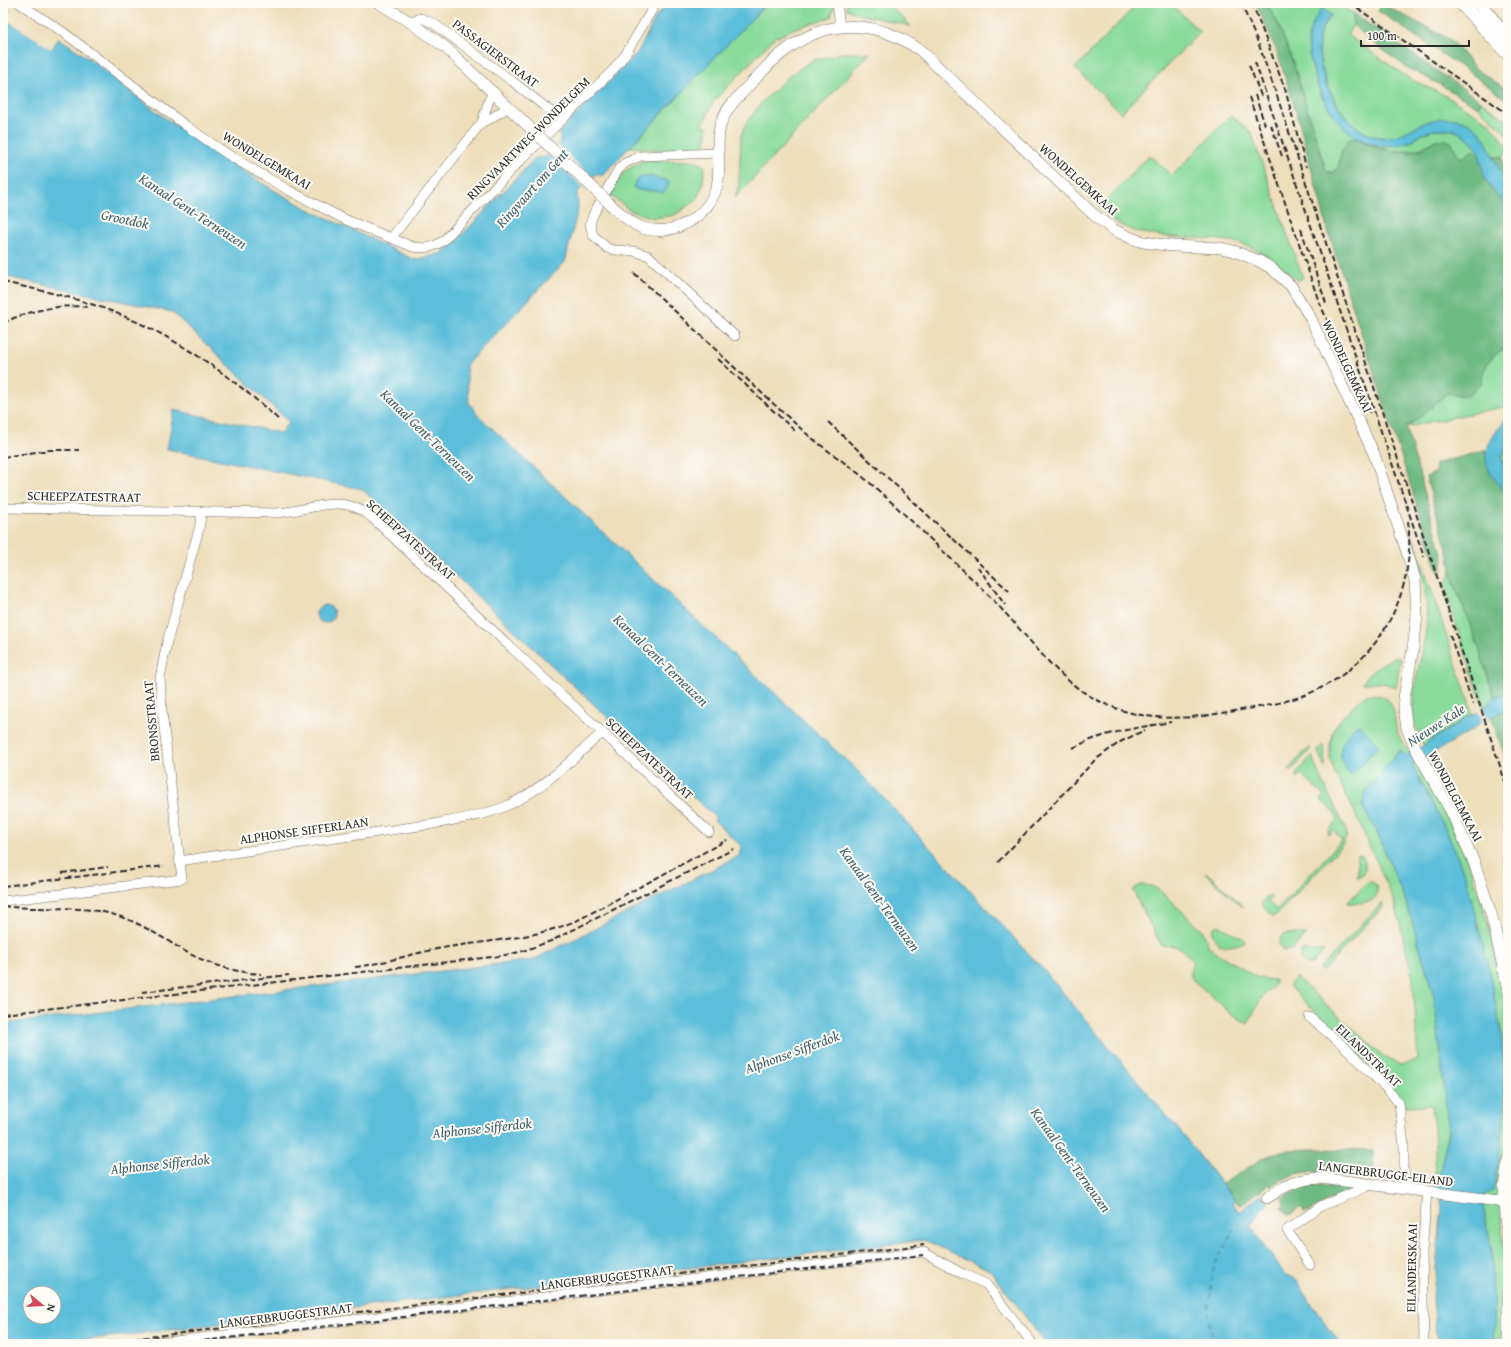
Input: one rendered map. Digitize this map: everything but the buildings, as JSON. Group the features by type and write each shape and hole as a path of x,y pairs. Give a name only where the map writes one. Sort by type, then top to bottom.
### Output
{"highway":[{"path":"1461,3 1508,54"},
{"path":"1479,3 1508,39"}],"main road":[{"name":"WONDELGEMKAAI","path":"379,3 413,24 445,47 611,205 628,220 646,229 666,230 688,223 703,211 713,195 718,180 719,133 721,123 733,102 774,59 804,38 829,29 855,26 882,31 896,36 920,50 1094,215 1114,230 1143,242 1173,246 1222,248 1240,253 1271,268 1291,286 1310,317 1374,454 1402,534 1413,571 1416,591 1417,626 1404,708 1407,728 1416,750 1451,811 1474,862 1492,917 1508,990"},
{"path":"1508,1160 1504,1188 1508,1245"},
{"name":"LANGERBRUGGE-EILAND","path":"1267,1198 1294,1182 1308,1178 1321,1178 1498,1201 1506,1205"},
{"path":"1508,1290 1508,1344"}],"street":[{"name":"WONDELGEMKAAI","path":"19,3 63,32 185,125 227,154 288,190 344,220 392,238"},
{"name":"RINGVAARTWEG-WONDELGEM","path":"392,238 413,247 423,248 433,247 443,241 613,70 625,55 656,3"},
{"path":"837,3 840,28"},
{"name":"PASSAGIERSTRAAT","path":"413,24 421,18 433,23 562,120"},
{"path":"392,238 482,122 489,100 494,92"},
{"path":"482,122 490,119 508,107"},
{"path":"718,153 641,156 625,162 618,170 590,224 593,235 607,248 614,250 634,251 649,256 735,336"},
{"name":"SCHEEPZATESTRAAT","path":"3,508 287,513 330,504 342,504 358,508 370,517 604,732 709,832"},
{"name":"BRONSSTRAAT","path":"179,861 162,711 160,678 167,642 199,529 202,511"},
{"name":"ALPHONSE SIFFERLAAN","path":"179,861 465,819 504,808 536,789 604,732"},
{"path":"3,901 182,879 179,861"},
{"name":"EILANDSTRAAT","path":"1309,1017 1345,1047 1387,1089 1399,1104 1404,1146 1406,1189"},
{"path":"1310,1265 1287,1230 1321,1206 1364,1188 1364,1184"},
{"name":"EILANDERSKAAI","path":"1424,1344 1422,1251 1432,1192"},
{"name":"LANGERBRUGGESTRAAT","path":"150,1344 923,1252 962,1274 986,1284 1033,1344"}],"green space":[{"path":"767,3 832,3 834,7 831,17 793,29 778,37 776,36 713,102 703,125 708,127 706,142 698,149 664,150 630,147"},
{"path":"846,3 887,3 911,26 858,14 847,9"},
{"path":"1138,3 1170,3 1200,32 1121,113 1075,68"},
{"path":"1256,3 1266,3 1279,25 1294,65 1326,171 1333,173 1338,167 1342,150 1349,139 1355,138 1380,149 1409,152 1424,148 1435,140 1446,140 1452,143 1456,152 1461,158 1472,150 1480,156 1482,165 1499,198 1508,206 1508,346 1489,361 1484,371 1481,384 1466,396 1447,393 1419,418 1406,427 1443,557 1441,572 1439,573 1327,228 1298,118 1277,52"},
{"path":"1266,3 1325,3 1330,7 1334,3 1353,13 1353,25 1347,35 1410,79 1442,94 1489,122 1508,147 1508,151 1502,157 1493,157 1477,131 1462,120 1411,131 1401,136 1394,137 1378,137 1363,131 1351,123 1333,97 1326,82 1319,52 1319,39 1325,23 1331,15 1322,8 1309,52 1314,75 1321,96 1356,136 1402,144 1409,142 1427,132 1443,129 1451,130 1466,136 1476,148 1480,156 1476,152 1461,158 1456,152 1452,143 1435,140 1415,150 1395,151 1355,138 1342,150 1338,167 1333,173 1326,171 1279,25"},
{"path":"1382,4 1451,40 1477,70 1508,90 1508,101 1472,74 1378,11"},
{"path":"1353,13 1481,101 1478,107 1406,67 1371,41 1353,25"},
{"path":"843,53 870,53 735,198 739,184 741,136 746,123 763,101 790,75 813,60"},
{"path":"1481,101 1508,121 1508,136 1478,107"},
{"path":"1231,115 1251,132 1303,278 1297,281 1270,258 1255,249 1238,243 1221,240 1146,234 1129,229 1113,221 1099,208 1149,155 1172,176"},
{"path":"1493,157 1502,157 1508,187"},
{"path":"644,160 697,161 705,167 702,187 696,200 675,215 654,218 631,211 609,194 625,171"},
{"path":"1508,346 1508,406 1406,427 1419,418 1447,393 1466,396 1481,384 1484,371 1489,361"},
{"path":"1508,444 1508,476 1501,458"},
{"path":"1486,450 1488,464 1492,475 1508,495 1508,693 1494,697 1479,648 1453,581 1449,556 1426,477 1436,472 1435,464"},
{"path":"1414,539 1473,714 1432,739 1424,746 1414,720 1413,708 1416,682 1426,630 1427,607 1423,578"},
{"path":"1451,570 1453,581 1479,648 1494,697 1484,709 1443,585 1446,584"},
{"path":"1395,657 1401,657 1396,687 1382,683 1363,683 1372,672"},
{"path":"1370,694 1380,695 1387,699 1391,704 1397,731 1402,742 1411,754 1406,756 1400,750 1366,791 1362,806 1376,830 1406,902 1434,996 1449,1132 1435,1189 1433,1180 1435,1149 1432,1105 1405,1106 1390,1087 1289,986 1296,977 1383,1056 1400,1065 1418,1060 1413,979 1395,903 1353,809 1335,773 1330,759 1330,744 1335,727 1355,704"},
{"path":"1508,709 1508,766 1491,716"},
{"path":"1322,745 1324,746 1325,768 1318,751"},
{"path":"1309,747 1311,749 1291,771 1289,769"},
{"path":"1312,756 1318,772 1345,827 1347,836 1342,845 1275,916 1272,916 1261,904 1268,896 1270,895 1272,897 1267,901 1277,910 1342,840 1333,830 1329,835 1328,831 1337,821 1335,813 1321,800 1324,796 1301,774 1297,778 1298,771"},
{"path":"1417,762 1446,813 1469,864 1487,918 1508,1019 1508,1129 1499,1187 1504,1255 1502,1320 1503,1344 1494,1344 1492,1250 1483,1206 1484,1196 1501,1147 1506,1092 1501,1032 1487,961 1466,878 1446,830 1412,765"},
{"path":"1360,855 1363,857 1365,866 1363,873 1358,878 1357,856"},
{"path":"1206,872 1243,906 1242,907 1205,873"},
{"path":"1370,881 1377,886 1376,896 1374,899 1366,902 1347,903 1367,882"},
{"path":"1141,885 1151,886 1158,889 1203,931 1209,947 1215,952 1258,978 1275,980 1275,985 1262,998 1248,1024 1233,1015 1192,979 1190,973 1193,961 1185,952 1174,946 1161,945 1133,891"},
{"path":"1382,903 1383,905 1381,909 1324,970 1321,970 1320,968"},
{"path":"1218,925 1244,939 1245,942 1229,946 1219,944 1212,932 1214,927"},
{"path":"1286,934 1306,934 1293,949 1283,951 1279,946 1279,942 1280,938"},
{"path":"1301,951 1324,951 1311,965 1305,964 1300,959"},
{"path":"1289,1150 1373,1150 1374,1173 1344,1169 1343,1174 1306,1172 1297,1174 1271,1187 1269,1184 1240,1206 1222,1184 1263,1158"},
{"path":"1320,1185 1347,1189 1348,1192 1305,1213 1301,1207 1290,1215 1281,1208 1285,1204 1282,1198 1287,1195 1305,1187"}],"water":[{"path":"669,3 767,3 603,175 593,175 577,193 578,209 565,262 466,365 469,403 480,417 863,776 1043,969 1183,1135 1235,1201 1233,1203 1239,1212 1262,1194 1268,1203 1250,1226 1286,1276 1291,1277 1297,1282 1340,1344 1046,1344 990,1270 924,1240 50,1344 3,1344 3,1024 533,960 739,856 741,846 714,820 716,818 362,489 167,449 174,410 280,433 289,422 172,312 3,276 3,6 10,10 5,19 51,49 59,38 91,60 161,115 206,147 263,184 306,208 415,260 442,253 458,239 535,158 546,157 560,142 559,132 638,52 657,15"},
{"path":"1322,8 1331,15 1321,32 1319,39 1321,67 1332,96 1350,122 1362,131 1381,137 1393,137 1427,122 1444,118 1452,118 1468,123 1481,133 1503,175 1508,188 1508,206 1495,193 1487,182 1477,148 1469,139 1454,130 1436,130 1425,133 1407,142 1386,146 1365,141 1353,135 1343,126 1326,104 1315,78 1309,53 1308,41 1311,28"},
{"path":"642,176 650,176 669,181 668,187 663,193 638,190 634,188 635,182"},
{"path":"1508,415 1508,444 1501,458 1508,476 1508,495 1490,472 1486,457 1492,438"},
{"path":"321,605 329,605 334,610 332,621 329,623 321,623 316,618 316,610"},
{"path":"1508,693 1508,709 1483,720 1474,729 1412,765 1446,830 1466,878 1487,961 1501,1032 1506,1092 1501,1147 1493,1190 1484,1195 1483,1206 1492,1250 1494,1344 1437,1344 1433,1298 1442,1207 1436,1188 1449,1132 1434,996 1406,902 1376,830 1362,806 1366,791 1400,750 1407,756 1471,715 1482,710 1494,697"},
{"path":"1358,724 1379,745 1352,775 1345,768 1342,760 1341,748 1346,737"}],"pier":[{"path":"12,9 8,19 50,47 57,36 59,36 51,49 5,19"},
{"path":"556,143 593,179 584,188 547,153"},
{"path":"1483,707 1488,719 1483,722 1478,710"}],"ferry route":[{"path":"1212,1344 1208,1312 1214,1266 1234,1229 1264,1201"}],"railway":[{"path":"1241,3 1259,45 1279,102 1508,790"},
{"path":"1252,3 1285,89 1306,167"},
{"path":"1350,3 1508,114"},
{"path":"1255,62 1424,557"},
{"path":"1249,65 1262,98"},
{"path":"1255,95 1265,125"},
{"path":"1249,97 1319,302 1371,414"},
{"path":"1271,125 1283,159"},
{"path":"1301,229 1326,303"},
{"path":"634,273 807,434 869,482 905,515 980,586 1053,667 1080,690 1118,709 1148,716 1178,718 1209,715"},
{"path":"3,282 83,301 145,326 193,353 216,368 280,421"},
{"path":"3,323 34,311 67,306 89,307"},
{"path":"718,359 795,431"},
{"path":"828,422 1009,591"},
{"path":"3,457 49,450 79,450"},
{"path":"1204,716 1268,705 1293,699 1330,683 1352,667 1371,648 1386,626 1398,602 1406,576 1409,549 1408,521"},
{"path":"978,567 1005,605"},
{"path":"1450,635 1473,705"},
{"path":"1073,748 1108,734 1171,722"},
{"path":"998,862 1095,760 1120,742 1145,730"},
{"path":"355,967 379,963 436,949 533,934 566,925 582,918 727,840"},
{"path":"3,1014 500,956 520,952 551,941 734,849"},
{"path":"3,886 164,866"},
{"path":"62,873 108,867"},
{"path":"3,906 88,910 115,915 144,927 188,953 205,961 233,970 261,974"},
{"path":"142,992 289,975"},
{"path":"89,1344 924,1245"},
{"path":"177,1344 923,1255"}],"water label":[{"name":"Ringvaart om Gent","path":"532,188"},
{"name":"Kanaal Gent-Terneuzen","path":"193,211"},
{"name":"Grootdok","path":"125,219"},
{"name":"Kanaal Gent-Terneuzen","path":"428,435"},
{"name":"Kanaal Gent-Terneuzen","path":"661,660"},
{"name":"Nieuwe Kale","path":"1436,725"},
{"name":"Kanaal Gent-Terneuzen","path":"880,899"},
{"name":"Alphonse Sifferdok","path":"792,1052"},
{"name":"Alphonse Sifferdok","path":"482,1128"},
{"name":"Kanaal Gent-Terneuzen","path":"1071,1160"},
{"name":"Alphonse Sifferdok","path":"160,1164"}]}
